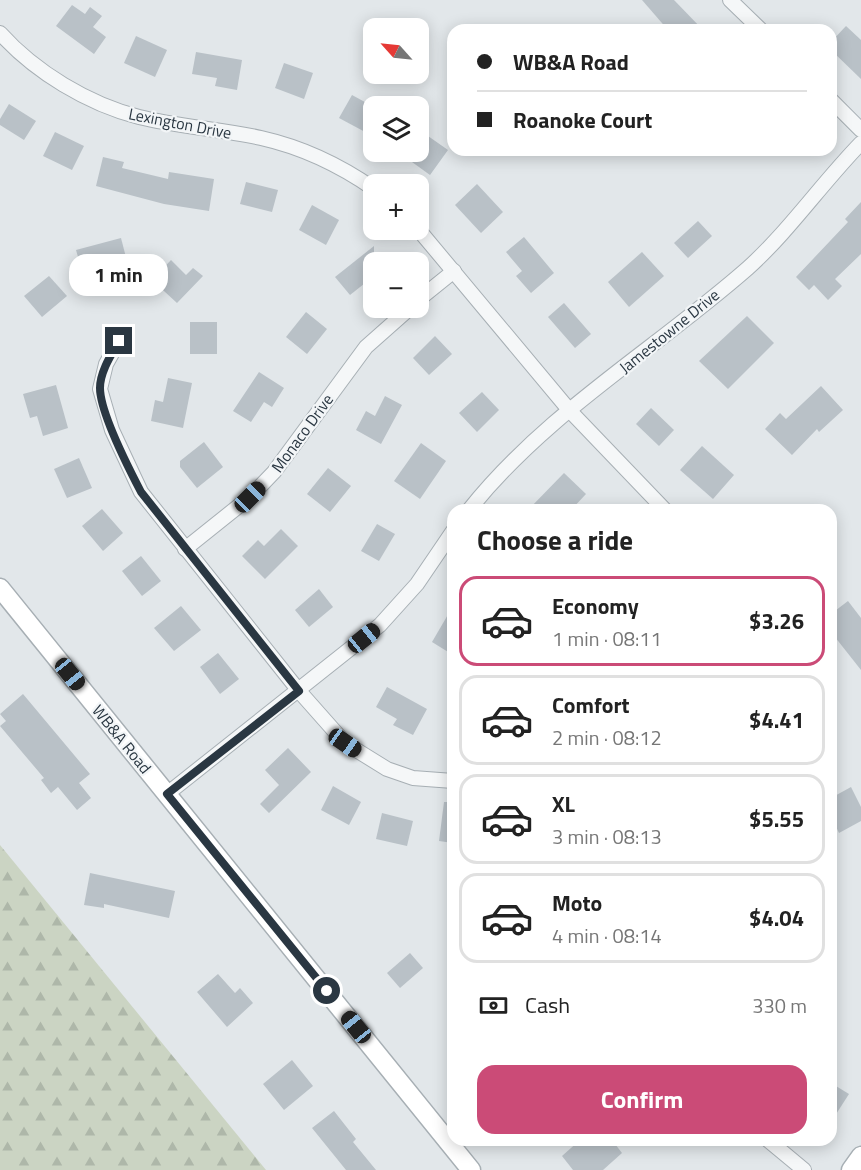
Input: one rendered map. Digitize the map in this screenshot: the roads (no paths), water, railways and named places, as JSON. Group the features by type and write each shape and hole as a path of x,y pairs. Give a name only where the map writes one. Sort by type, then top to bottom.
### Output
{"street":[{"path":"730,0 755,24"},
{"name":"Lexington Drive","path":"0,33 31,62 54,78 111,108 155,120 262,138 302,151 339,168 363,182"},
{"path":"837,106 861,130"},
{"name":"Jamestowne Drive","path":"474,504 492,480 570,411 748,267 781,234 824,181 861,143"},
{"path":"427,240 570,411 659,504"},
{"path":"429,291 454,271"},
{"name":"Monaco Drive","path":"185,549 250,497 274,472 366,348 399,318"},
{"path":"119,341 106,364 100,389 112,430 141,492 329,728 362,755 387,769 413,778 447,781"},
{"path":"167,794 380,625 417,584 447,540"},
{"name":"WB&A Road","path":"0,588 447,1140"},
{"name":"WB&A Road","path":"452,1146 471,1170"},
{"path":"775,1146 804,1170"},
{"path":"850,1170 861,1156"}]}
